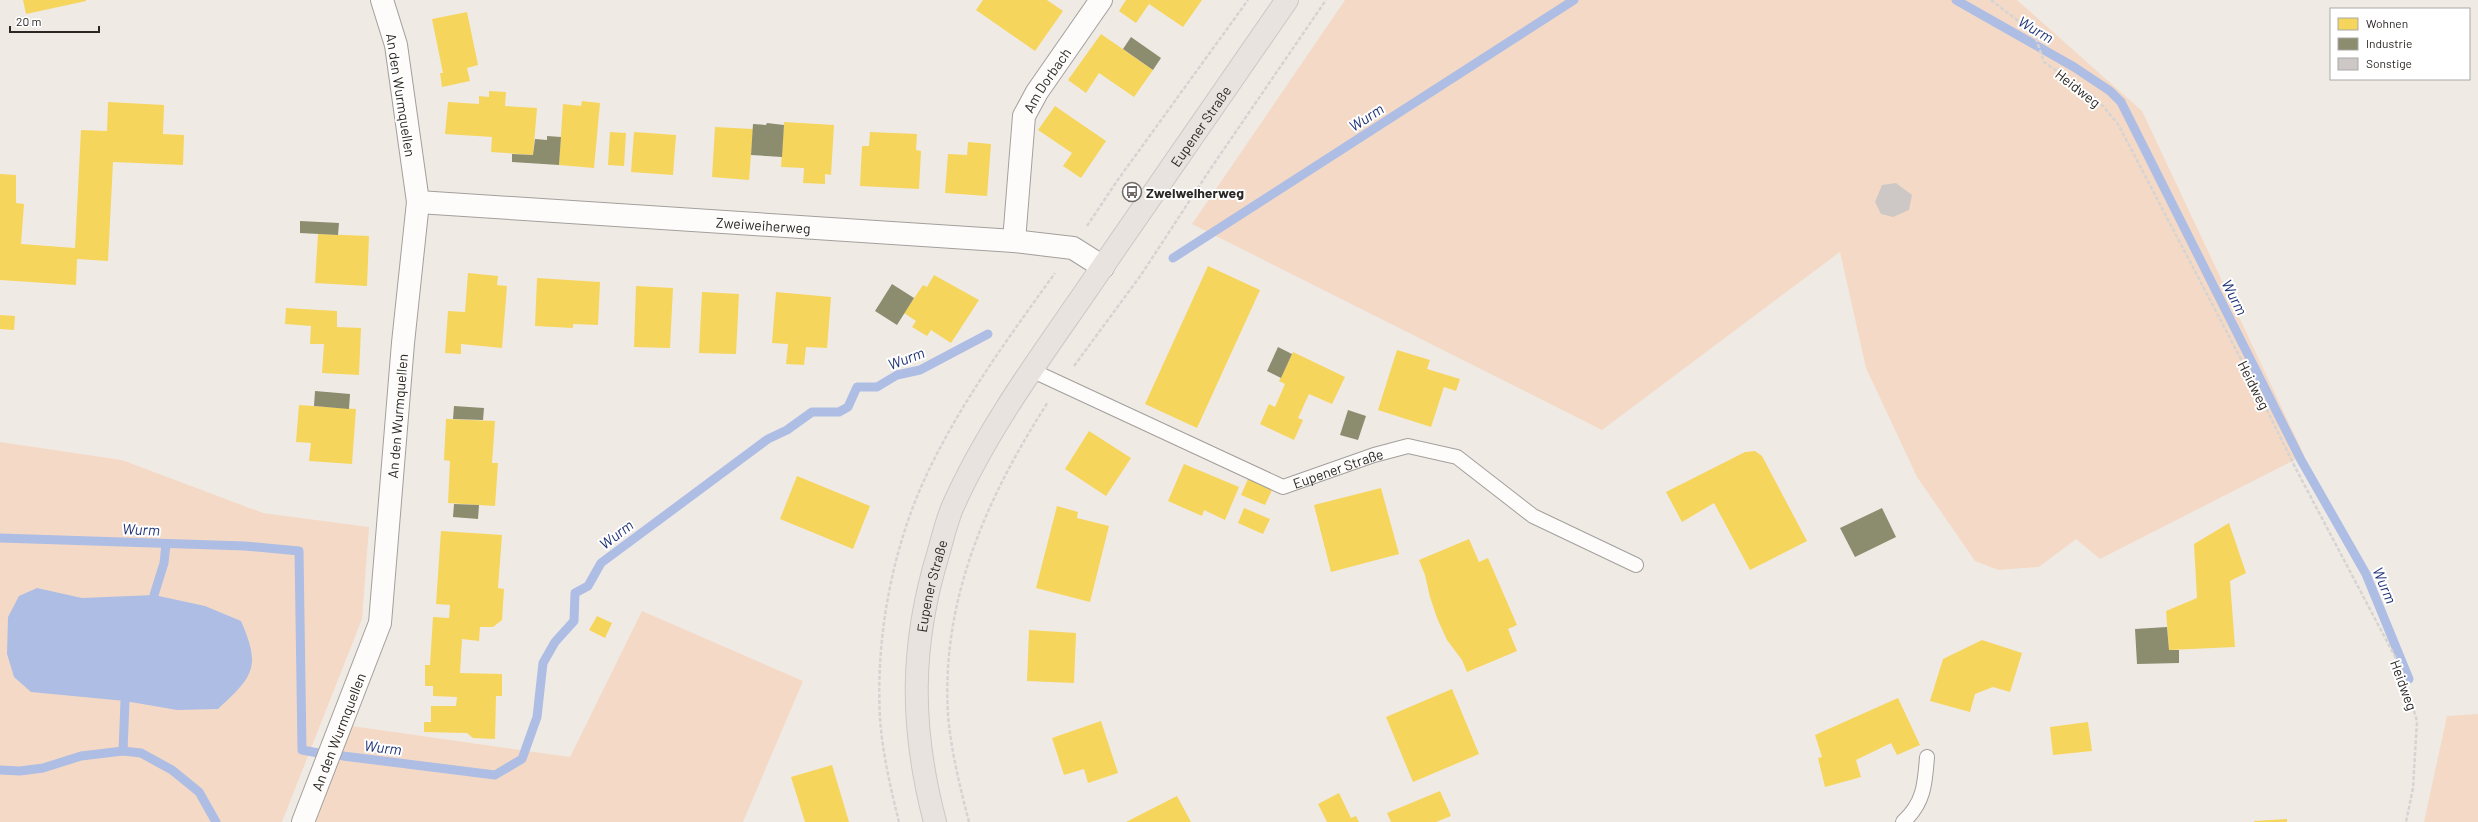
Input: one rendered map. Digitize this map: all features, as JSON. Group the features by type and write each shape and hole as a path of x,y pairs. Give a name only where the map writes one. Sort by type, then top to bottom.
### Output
{"main road":[{"name":"Eupener Straße","path":"935,822 924,781 916,719 918,648 927,590 952,508 987,438 1031,370 1287,0"}],"street":[{"name":"An den Wurmquellen","path":"303,822 380,622 403,343 418,202 396,45 382,0"},
{"name":"Am Dorbach","path":"1014,241 1024,116 1037,92 1101,0"},
{"name":"Zweiweiherweg","path":"418,202 1014,241 1073,248 1103,267"}],"lane":[{"name":"Eupener Straße","path":"1031,370 1283,487 1367,457 1408,446 1457,456 1533,516 1636,565"},
{"path":"1903,822 1915,811 1924,786 1927,757"}],"path":[{"name":"Heidweg","path":"1991,0 2034,33 2044,62 2096,98 2118,124 2400,668 2416,721 2413,788 2406,822"}],"shaded area":[{"path":"1345,0 2017,0 2142,111 2304,455 2100,559 2076,539 2039,567 1998,570 1975,561 1917,477 1866,368 1840,252 1602,430 1192,224"},
{"path":"0,442 122,460 263,513 369,527 362,619 282,822 0,822"},
{"path":"642,611 803,681 743,822 316,822 352,726 570,757"},
{"path":"2478,714 2478,822 2424,822 2447,716"}],"water":[{"path":"37,588 82,598 154,595 205,606 241,621 251,650 252,660 250,670 240,688 218,709 177,710 125,701 31,692 14,677 7,654 8,617 19,596"}],"building: Wohnen":[{"path":"23,0 86,0 86,1 26,14"},
{"path":"983,0 1047,0 1063,11 1035,51 976,10"},
{"path":"1126,0 1202,0 1183,27 1149,4 1136,23 1119,11"},
{"path":"467,12 478,65 467,68 470,81 442,87 440,73 443,73 432,19"},
{"path":"1101,34 1153,70 1134,97 1099,73 1086,93 1068,80"},
{"path":"489,91 506,92 505,106 537,108 533,155 491,152 492,137 445,134 448,102 479,104 479,96 489,97"},
{"path":"582,101 600,103 594,168 559,165 563,104 581,106"},
{"path":"108,102 164,105 163,134 184,135 183,165 113,162 108,261 77,259 76,285 0,280 0,174 16,175 16,203 24,204 21,244 75,248 81,130 107,131"},
{"path":"1055,106 1106,141 1081,178 1063,166 1072,153 1038,130"},
{"path":"784,122 834,125 831,175 825,174 825,184 803,183 804,168 781,167"},
{"path":"715,127 753,129 749,180 712,177"},
{"path":"610,132 626,133 624,166 608,165"},
{"path":"634,132 676,135 673,175 631,172"},
{"path":"870,132 917,134 916,150 921,151 919,189 860,186 862,146 869,146"},
{"path":"968,142 991,144 987,196 945,193 948,154 967,155"},
{"path":"318,234 369,236 367,286 315,283"},
{"path":"1208,266 1260,290 1197,428 1145,404"},
{"path":"468,273 498,276 497,285 507,286 502,348 461,344 461,354 445,353 448,311 465,312"},
{"path":"934,275 979,300 951,343 931,330 927,336 912,327 916,321 904,313 923,285 927,287"},
{"path":"537,278 600,282 598,325 573,324 573,328 535,326"},
{"path":"636,286 673,288 670,348 634,347"},
{"path":"702,292 739,294 736,354 699,353"},
{"path":"776,292 831,297 827,348 806,347 804,365 786,364 788,344 772,343"},
{"path":"286,308 337,311 337,327 361,328 359,375 322,373 324,344 310,344 311,326 285,324"},
{"path":"0,315 15,316 14,330 0,329"},
{"path":"1397,350 1430,360 1427,369 1460,379 1456,391 1444,387 1431,427 1378,410"},
{"path":"1293,352 1345,377 1332,404 1309,394 1298,418 1303,420 1294,440 1260,424 1269,404 1275,407 1285,384 1279,381"},
{"path":"299,405 356,409 352,464 309,461 311,443 296,442"},
{"path":"446,419 495,421 492,463 498,463 495,506 448,503 450,461 444,460"},
{"path":"1089,431 1131,458 1106,496 1065,469"},
{"path":"1755,451 1762,456 1807,541 1750,570 1714,503 1682,522 1666,492 1745,452"},
{"path":"1184,464 1239,487 1225,520 1204,510 1202,516 1168,501"},
{"path":"797,476 870,506 853,549 780,519"},
{"path":"1248,479 1272,490 1265,505 1241,495"},
{"path":"1381,488 1399,554 1331,572 1314,505"},
{"path":"1057,506 1078,512 1077,518 1109,526 1090,602 1036,588"},
{"path":"1244,508 1270,519 1263,534 1238,523"},
{"path":"2229,523 2246,573 2230,581 2235,647 2169,650 2166,611 2197,598 2194,544"},
{"path":"441,531 502,535 498,588 504,589 502,620 493,627 480,627 479,641 462,639 460,673 502,674 502,696 496,696 495,739 473,738 467,733 424,732 424,722 431,722 431,706 456,706 457,697 433,696 433,686 425,686 425,665 430,665 433,617 449,618 450,605 436,604"},
{"path":"1469,539 1479,562 1488,558 1517,625 1508,629 1517,651 1467,672 1462,660 1447,640 1437,618 1425,575 1419,560"},
{"path":"597,616 612,623 605,638 589,630"},
{"path":"1029,630 1076,633 1074,683 1027,681"},
{"path":"1982,640 2022,653 2010,692 1993,687 1975,694 1970,712 1930,701 1943,659"},
{"path":"1452,689 1479,754 1413,782 1386,717"},
{"path":"1898,698 1920,745 1897,755 1891,743 1856,760 1861,777 1825,787 1818,758 1822,757 1815,735"},
{"path":"1101,721 1118,773 1088,783 1084,769 1064,775 1052,738"},
{"path":"2088,722 2092,751 2053,755 2050,727"},
{"path":"832,765 849,822 805,822 791,777"},
{"path":"1440,791 1451,816 1436,822 1391,822 1387,813"},
{"path":"1339,793 1351,818 1356,816 1359,822 1327,822 1318,804"},
{"path":"1177,796 1191,822 1126,822"},
{"path":"2287,819 2287,822 2254,822 2254,821"}],"building: Industrie":[{"path":"1131,37 1161,58 1153,70 1123,49"},
{"path":"767,123 784,125 782,157 751,155 753,124 766,125"},
{"path":"547,136 561,137 559,165 512,162 512,154 533,155 535,139 547,140"},
{"path":"300,221 339,223 338,235 300,233"},
{"path":"892,284 914,298 897,325 875,311"},
{"path":"1278,347 1292,354 1281,378 1267,371"},
{"path":"315,391 350,394 349,409 314,406"},
{"path":"454,406 484,408 483,420 453,419"},
{"path":"1348,410 1366,416 1358,440 1340,435"},
{"path":"454,504 479,505 478,519 453,517"},
{"path":"1882,508 1896,537 1855,557 1840,528"},
{"path":"2167,627 2169,650 2179,650 2179,663 2137,664 2135,629"}],"building: Sonstige":[{"path":"1896,183 1912,195 1909,210 1893,217 1881,214 1875,202 1882,185"}],"waterway":[{"name":"Wurm","path":"1173,258 1574,0"},
{"name":"Wurm","path":"1956,0 2074,67 2110,91 2121,102 2301,460 2366,574 2409,679"},
{"name":"Wurm","path":"343,756 495,775 522,759 537,717 543,663 555,642 574,621 575,593 588,586 601,563 768,439 787,430 812,412 839,412 848,407 857,387 877,387 897,375 920,370 988,334"},
{"name":"Wurm","path":"0,538 245,546 299,551 302,750 324,754"},
{"path":"154,595 164,563 166,544"},
{"path":"123,751 125,701"},
{"name":"Wurm","path":"0,770 20,771 43,768 81,756 123,751 141,753 172,770 199,792 216,822"}],"place":[{"name":"Zweiweiherweg","path":"1132,192"}]}
